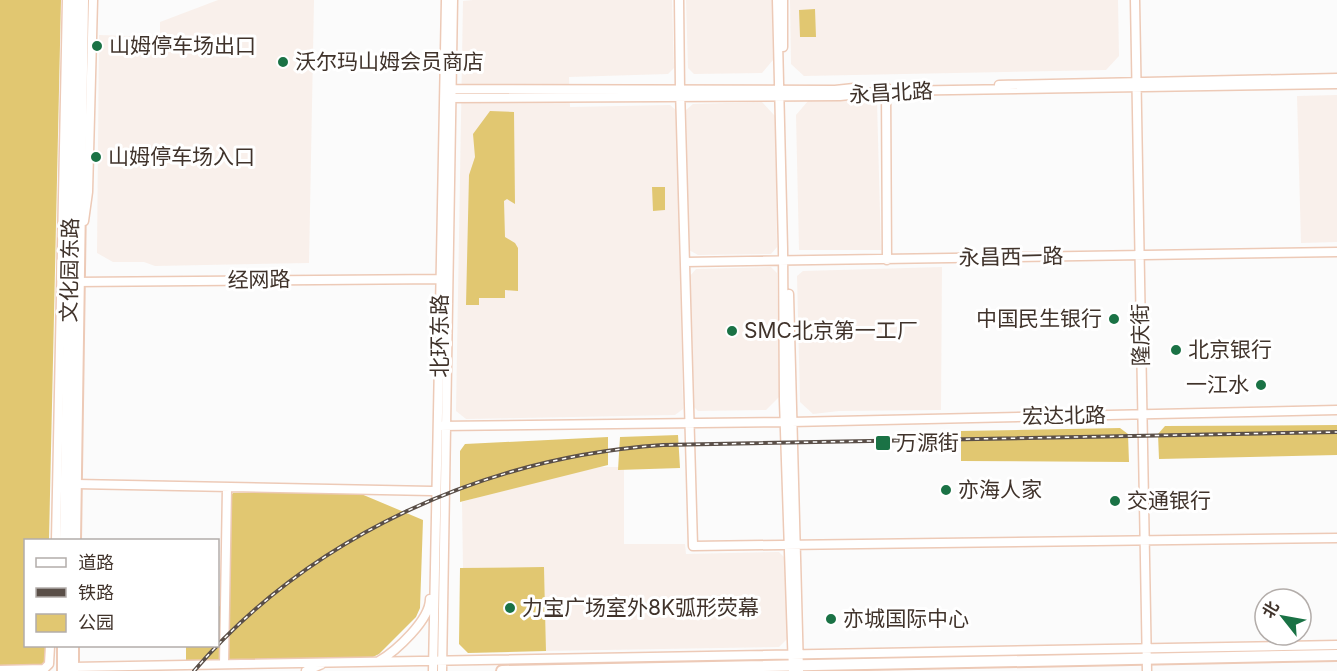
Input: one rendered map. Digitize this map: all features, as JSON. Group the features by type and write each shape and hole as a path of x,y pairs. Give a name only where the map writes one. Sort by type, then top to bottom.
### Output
{"main road":[{"name":"文化园东路","path":"74,0 72,171 75,282 75,539"},
{"name":"文化园东路","path":"65,539 75,282 80,245 84,0"},
{"path":"63,647 69,670"},
{"path":"69,670 73,647"},
{"path":"502,671 796,669 1147,652 1250,656 1337,656"}],"street":[{"path":"56,539 67,0"},
{"path":"80,245 88,192 93,0"},
{"name":"北环东路","path":"446,0 449,93"},
{"name":"北环东路","path":"433,671 437,661 444,279 453,0"},
{"path":"679,0 688,423 693,546 1337,538"},
{"path":"777,0 796,669"},
{"path":"781,92 783,0"},
{"name":"隆庆街","path":"1135,0 1147,671"},
{"name":"永昌北路","path":"1137,85 1337,78"},
{"name":"永昌北路","path":"449,93 781,92 840,96 886,89 1337,84"},
{"path":"886,89 887,260"},
{"path":"63,148 72,171"},
{"name":"永昌西一路","path":"685,262 1337,252"},
{"name":"经网路","path":"75,282 444,279"},
{"name":"宏达北路","path":"442,426 788,422 1337,410"},
{"name":"北环东路","path":"442,426 438,481 437,661 442,671"},
{"path":"378,661 391,654 426,615 430,607 432,491 438,481"},
{"path":"76,484 432,491"},
{"path":"224,664 227,488"},
{"path":"1226,645 1250,656"},
{"path":"69,670 156,665 880,652 1147,652 1226,645 1337,645"},
{"path":"0,670 44,669 49,664 50,647"},
{"path":"880,652 901,664"},
{"path":"529,659 552,669"},
{"path":"306,671 328,662"},
{"path":"156,665 169,671"}],"shaded area":[{"path":"218,0 314,0 309,263 155,266 144,262 113,262 97,253 99,35 160,37 160,22"},
{"path":"672,0 674,68 668,74 569,77 570,107 670,105 677,111 683,409 675,415 466,419 456,411 463,1"},
{"path":"686,0 772,0 773,60 762,73 694,74 688,68"},
{"path":"790,0 1118,0 1119,56 1106,70 804,76 791,64"},
{"path":"1337,95 1337,242 1301,243 1297,96"},
{"path":"808,101 877,101 881,250 799,250 796,115"},
{"path":"762,102 775,116 777,247 771,254 698,255 689,250 686,110 693,104"},
{"name":"SMC北京第一工厂","path":"771,267 777,273 780,396 766,410 698,411 692,405 690,276 696,269"},
{"path":"942,267 941,410 839,411 813,414 800,402 797,276 803,271"},
{"path":"600,467 624,467 624,544 685,544 686,554 779,552 785,558 788,638 779,647 546,651 544,567 463,568 462,502 525,483"}],"green space":[{"path":"0,0 61,0 49,539 24,539 24,647 46,647 46,671 0,671"},
{"path":"815,9 816,37 800,37 799,10"},
{"path":"490,111 514,112 515,204 507,199 504,201 505,237 515,243 518,248 518,291 505,290 505,298 479,298 479,305 466,305 469,175 475,157 473,134"},
{"path":"652,187 665,187 665,210 653,211"},
{"path":"1337,425 1337,455 1159,459 1158,434 1165,426"},
{"path":"1120,428 1128,434 1129,462 961,461 961,431"},
{"path":"678,435 680,468 618,470 620,437"},
{"path":"608,437 608,465 460,502 460,451 465,444"},
{"path":"354,491 423,520 420,608 416,617 379,654 373,657 186,661 186,647 219,647 219,606 228,607 229,497 233,493"},
{"path":"544,567 546,651 468,653 459,644 460,568"}],"railway":[{"path":"219,645 240,623 292,580 347,543 406,511 468,486 532,466 597,453 663,445 1337,432"},
{"path":"194,671 217,647"}],"place":[{"name":"山姆停车场出口","path":"97,46"},
{"name":"沃尔玛山姆会员商店","path":"283,62"},
{"name":"山姆停车场入口","path":"96,157"},
{"name":"中国民生银行","path":"1114,319"},
{"name":"SMC北京第一工厂","path":"732,331"},
{"name":"北京银行","path":"1176,350"},
{"name":"一江水","path":"1261,385"},
{"name":"万源街","path":"883,443"},
{"name":"亦海人家","path":"946,490"},
{"name":"交通银行","path":"1115,501"},
{"name":"力宝广场室外8K弧形荧幕","path":"510,608"},
{"name":"亦城国际中心","path":"831,619"}]}
